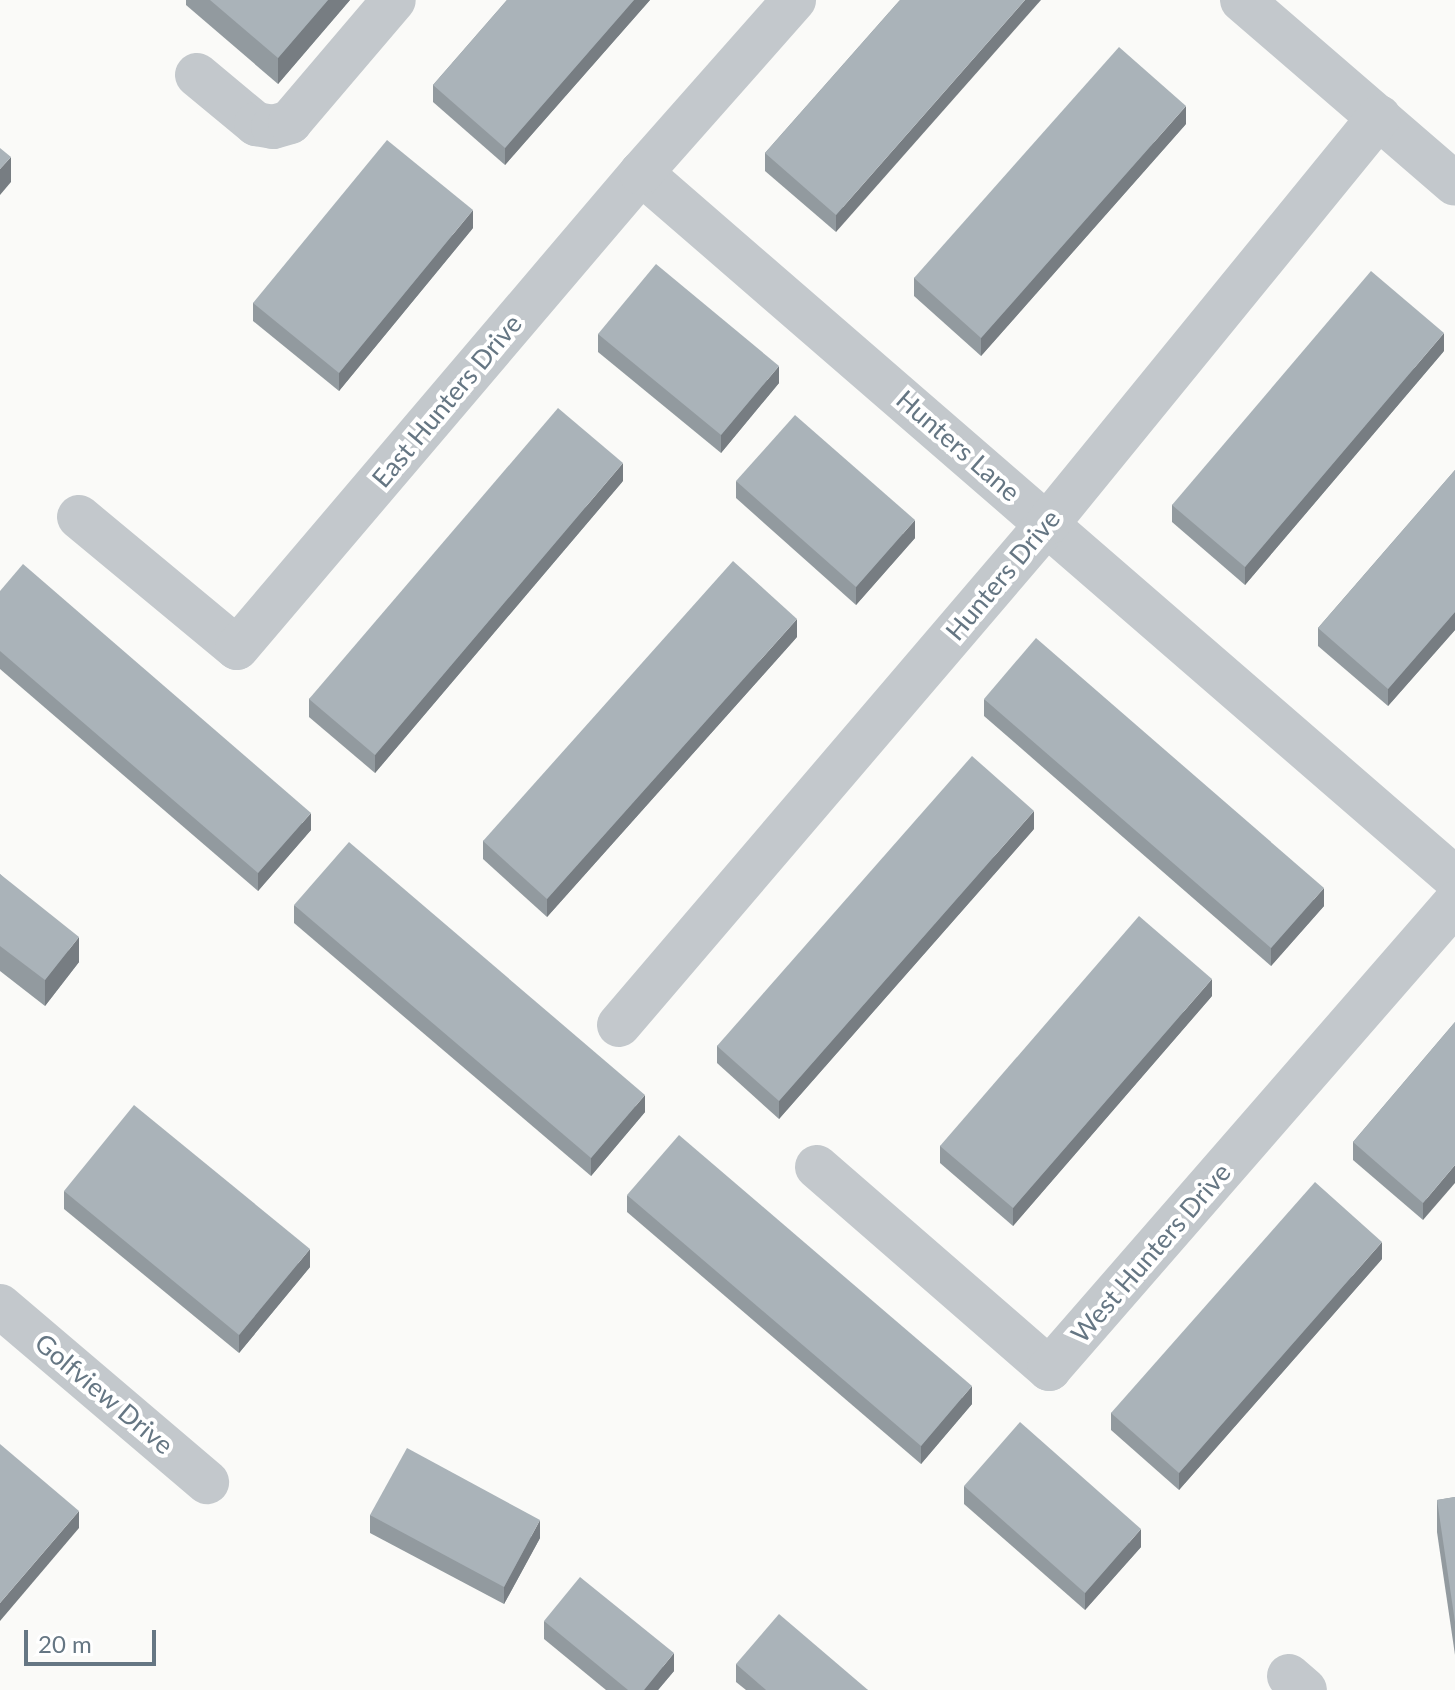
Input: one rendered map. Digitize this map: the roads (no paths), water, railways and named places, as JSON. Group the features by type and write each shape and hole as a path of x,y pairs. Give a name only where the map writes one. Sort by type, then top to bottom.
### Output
{"street":[{"path":"197,75 256,124 273,127 290,122 394,0"},
{"name":"East Hunters Drive","path":"79,517 237,648 641,173 794,0"},
{"path":"1242,0 1455,184"},
{"name":"Hunters Drive","path":"619,1025 1048,523 1379,117"},
{"name":"Hunters Lane","path":"641,173 1455,878"},
{"name":"West Hunters Drive","path":"817,1167 1049,1369 1455,903"},
{"name":"Golfview Drive","path":"0,1306 207,1482"}]}
